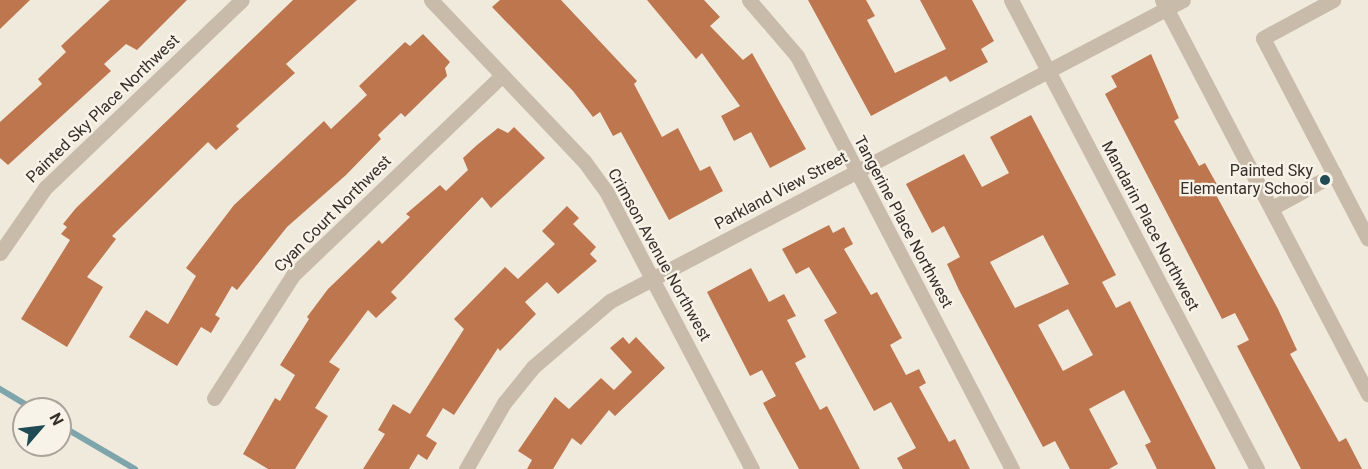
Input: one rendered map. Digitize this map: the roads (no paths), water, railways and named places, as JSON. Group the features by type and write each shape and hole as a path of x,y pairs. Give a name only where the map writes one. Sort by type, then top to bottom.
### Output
{"street":[{"name":"Painted Sky Place Northwest","path":"0,253 45,188 242,0"},
{"name":"Crimson Avenue Northwest","path":"431,0 584,161 606,191 654,277 752,469"},
{"name":"Tangerine Place Northwest","path":"749,0 797,56 1012,469"},
{"name":"Mandarin Place Northwest","path":"1011,0 1257,469"},
{"name":"Parkland View Street","path":"466,469 504,403 533,367 610,301 1048,71 1165,4 1183,0"},
{"path":"1333,0 1263,38 1368,239"},
{"path":"1165,4 1368,394"},
{"name":"Cyan Court Northwest","path":"214,398 293,275 501,75"},
{"path":"1272,208 1334,174"}],"waterway":[{"path":"0,389 13,397"},
{"path":"72,432 135,469"}],"place":[{"name":"Painted Sky Elementary School","path":"1325,180"}]}
